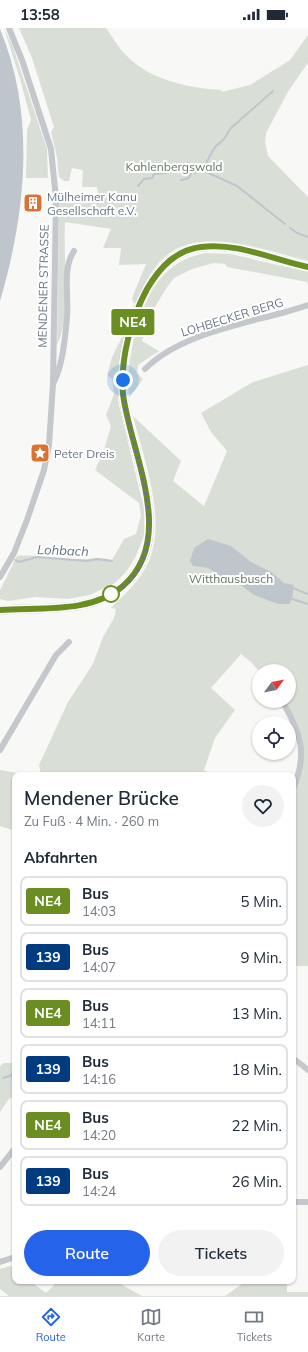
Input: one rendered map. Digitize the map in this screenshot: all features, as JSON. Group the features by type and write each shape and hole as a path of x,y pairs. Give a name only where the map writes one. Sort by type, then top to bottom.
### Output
{"main road":[{"path":"0,610 70,606 98,600 122,587 139,567 149,538 149,508 127,418 123,393 124,368 130,332 137,310 160,269 170,259 185,251 202,247 220,246 239,249 308,267"}],"street":[{"name":"MENDENER STRASSE","path":"0,577 17,547 44,470 49,445 53,384 56,199 54,168 44,123 10,28"},
{"name":"MENDENER STRASSE","path":"53,384 59,372 67,317 68,260 74,251"},
{"name":"LOHBECKER BERG","path":"145,369 156,358 183,343 205,334 308,305"},
{"path":"0,750 56,655 69,642"},
{"path":"286,708 301,738 304,749 303,767 296,782"},
{"path":"296,1060 308,1070"},
{"path":"0,1167 12,1152"},
{"path":"296,1202 308,1202"},
{"path":"0,1262 12,1258"}],"green space":[{"path":"4,28 13,47 47,149 48,178 26,178 27,130 31,120"},
{"name":"Kahlenbergswald","path":"19,28 106,28 124,53 145,70 182,85 222,90 221,92 250,85 290,60 308,35 308,63 289,90 266,133 265,142 268,156 308,197 308,261 235,243 216,241 198,242 181,247 166,256 156,266 148,278 134,304 132,298 146,264 119,265 121,248 103,248 111,229 65,222 66,286 64,320 57,345 59,203 99,203 97,187 82,187 83,170 72,168 69,181 64,181 59,177 57,157 51,132 54,127 32,58"},
{"path":"205,253 231,254 308,272 308,285 307,282 227,267 225,264 214,263 192,269 174,278 152,312 142,341 159,351 138,365 137,373 143,379 129,398 128,382 137,326 152,291 162,277 174,266 188,258"},
{"path":"124,333 118,401 144,509 144,536 135,558 126,572 115,583 90,595 68,599 35,597 8,601 0,599 0,590 17,556 75,559 101,558 112,560 124,539 136,534 141,515 139,503 95,470 104,450 111,426 106,415 114,394 112,379 107,375 112,357"},
{"name":"Witthausbusch","path":"308,365 308,966 296,966 296,786 298,782 301,758 296,727 296,716 292,716 288,708 296,708 296,664 253,664 241,654 211,688 235,710 215,738 204,770 206,772 40,772 39,765 68,702 93,664 103,637 114,618 116,609 111,608 141,575 152,552 155,533 155,513 148,472 133,416 181,461 173,481 204,506 227,451 211,432 201,413 253,382"},
{"path":"0,770 12,772 12,830 0,826"},
{"path":"4,1063 12,1063 12,1098 9,1099 0,1112 0,1066"},
{"path":"10,1266 12,1268 12,1284 34,1284 46,1293 55,1284 120,1284 142,1296 9,1296 0,1289 0,1269"},
{"path":"242,1284 287,1284 287,1292 308,1292 308,1296 225,1296"}],"shaded area":[{"path":"0,29 11,62 19,95 23,130 23,164 21,199 16,233 9,268 0,301"},
{"path":"208,539 231,546 251,562 271,572 284,583 294,585 292,599 289,604 278,604 254,595 242,586 229,581 208,568 193,566 190,561 194,548"}],"waterway":[{"path":"181,180 189,178 192,171 196,173 202,170 215,147 224,139 231,128 273,91"},
{"path":"202,170 237,186 285,224"},
{"path":"138,186 144,179 152,178 154,174 166,173"},
{"path":"290,228 297,233 308,237"},
{"name":"Lohbach","path":"15,560 19,562 37,557 87,561 97,559 112,561"},
{"path":"293,588 308,594"},
{"path":"292,599 308,604"},
{"path":"3,1078 12,1074"}],"bus line":[{"name":"NE4","path":"0,610 70,606 98,600 122,587 131,579 139,567 149,538 149,508 146,490 127,418 123,393 124,368 130,332 137,310 146,291 160,269 170,259 185,251 211,246 239,249 308,267"}],"place":[{"name":"Mülheimer Kanu Gesellschaft e.V.","path":"33,203"},
{"name":"Peter Dreis","path":"40,453"}],"route":[{"path":"111,594 131,579 139,567 149,538 149,508 146,490 127,418 123,393 123,380"}]}
